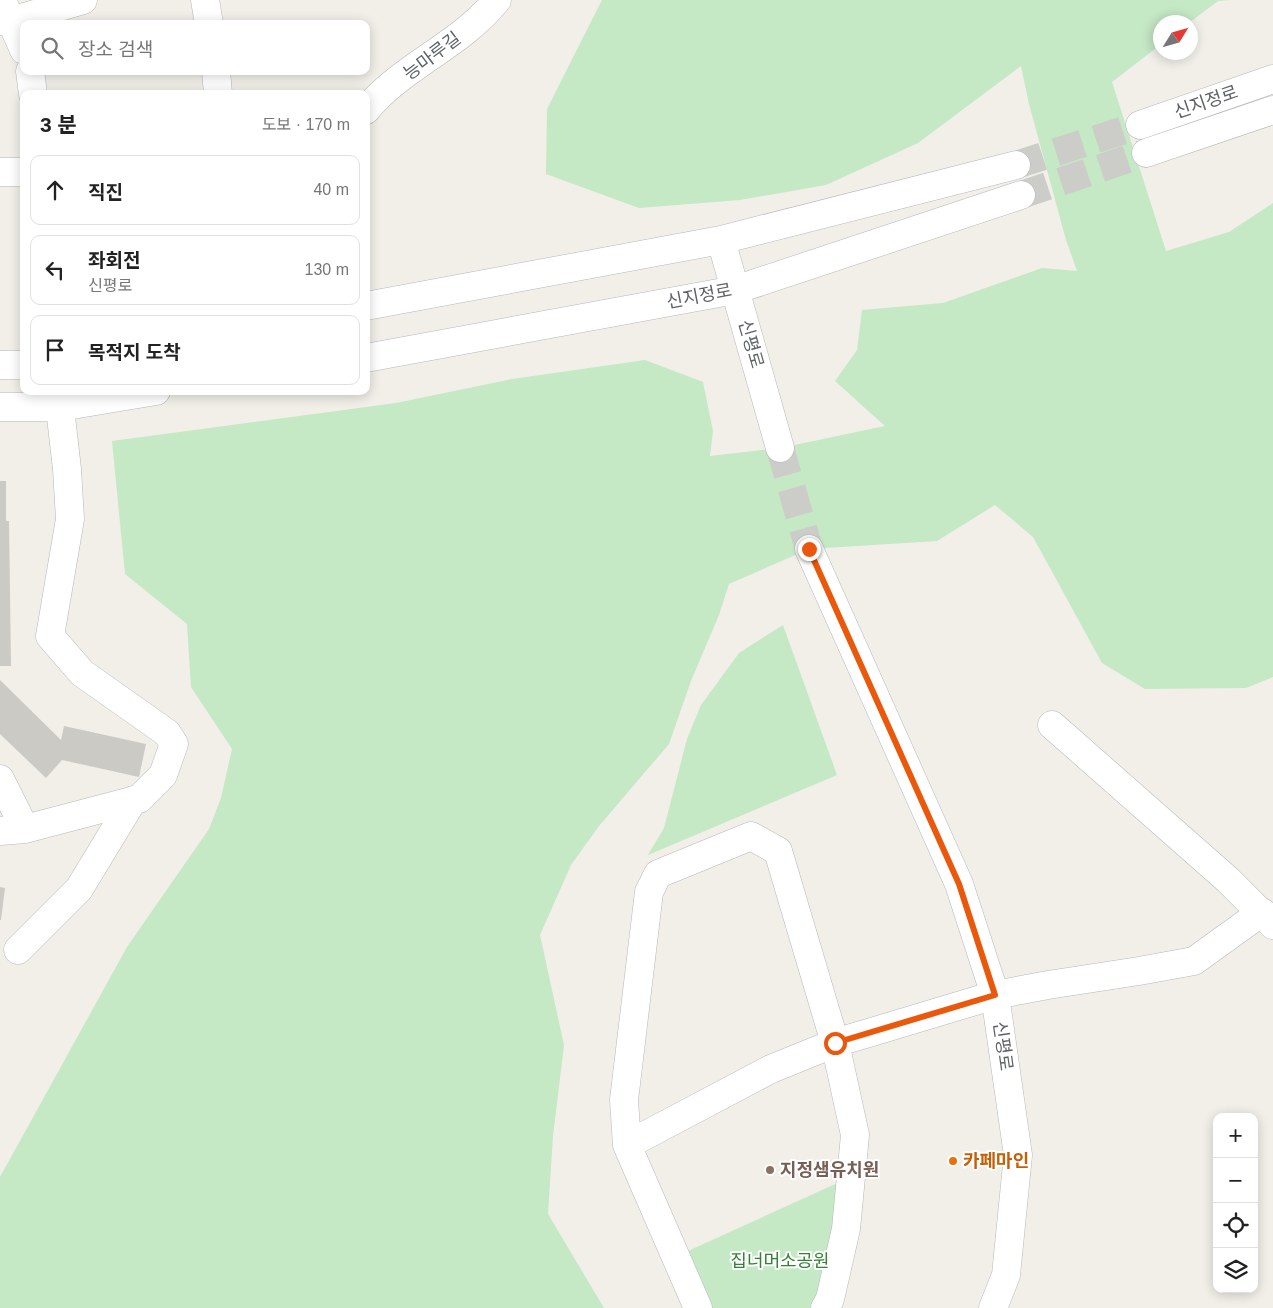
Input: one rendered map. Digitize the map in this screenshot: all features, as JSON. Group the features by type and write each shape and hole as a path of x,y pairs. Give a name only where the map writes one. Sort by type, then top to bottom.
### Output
{"street":[{"path":"20,43 4,14 83,0"},
{"path":"205,0 208,20"},
{"name":"능마루길","path":"370,106 386,90 481,18 497,0"},
{"path":"31,75 32,90"},
{"path":"216,75 218,90"},
{"name":"신지정로","path":"1140,125 1273,79"},
{"name":"신지정로","path":"1146,152 1273,110"},
{"path":"370,305 721,240 1016,165"},
{"path":"0,172 20,172"},
{"name":"신지정로","path":"370,357 735,290 1021,195"},
{"name":"신평로","path":"721,240 780,448"},
{"path":"0,366 20,365"},
{"path":"0,407 108,395"},
{"path":"0,779 12,830 139,799 163,775 174,744 167,733 82,673 50,636 70,519 67,469 59,399"},
{"name":"신평로","path":"809,549 959,884 995,995 1018,1155 1006,1275 993,1308"},
{"path":"627,1145 771,1069 835,1043 995,995 1194,961 1267,919 1228,880 1052,725"},
{"path":"18,950 79,889 133,800"},
{"path":"698,1308 627,1145 624,1100 649,892 658,874 750,836 778,851 835,1043 855,1135 846,1229 830,1299 825,1308"}],"green space":[{"path":"602,0 1231,0 1218,1 1198,16 1153,15 1153,50 1112,82 1166,251 1229,232 1273,203 1273,677 1246,688 1145,689 1102,663 1033,537 995,505 937,541 809,549 729,584 719,615 691,681 669,744 599,826 571,865 540,935 564,1045 553,1136 548,1214 604,1308 0,1308 0,1177 127,947 209,829 221,798 232,749 191,687 187,624 125,574 112,441 396,403 512,379 645,360 703,382 713,431 710,456 780,448 885,426 835,381 857,350 862,310 943,303 1042,268 1077,271 1066,240 1029,104 1021,66 918,143 826,185 740,200 639,208 546,174 547,109"},
{"path":"783,625 837,775 648,855 664,828 687,739 701,705 739,653"},
{"name":"집너머소공원","path":"842,1181 835,1237 814,1308 712,1308 688,1251"}],"building":[{"path":"0,481 6,481 6,521 9,521 11,666 0,666"},
{"path":"0,680 61,740 64,726 146,744 139,777 62,760 46,778 0,734"},
{"path":"0,887 5,888 1,920 0,920"}],"tunnel":[{"path":"1016,165 1140,125"},
{"path":"1021,195 1146,153"},
{"path":"780,448 809,549"}],"place":[{"name":"카페마인","path":"953,1161"},
{"name":"지정샘유치원","path":"770,1170"}],"route":[{"path":"809,549 959,884 995,995 835,1043"}]}
